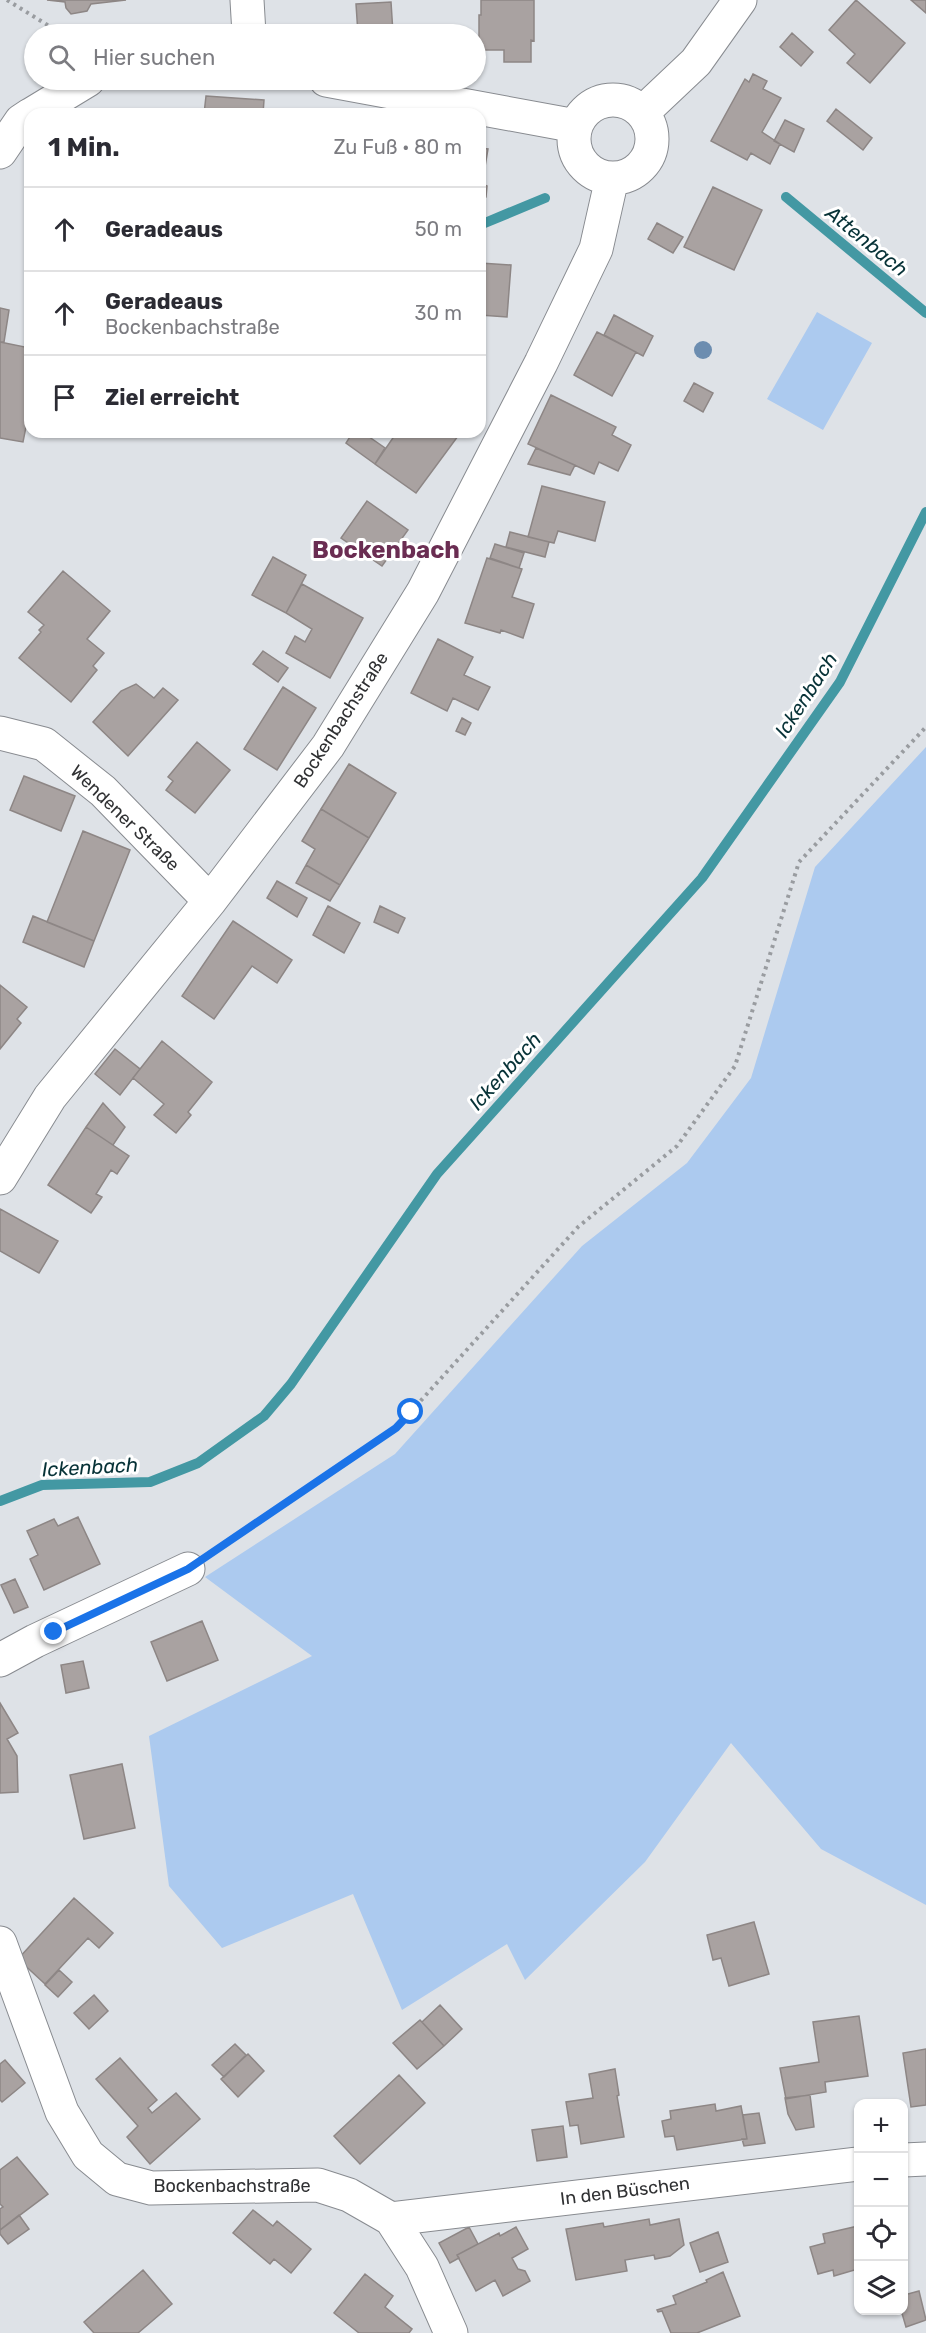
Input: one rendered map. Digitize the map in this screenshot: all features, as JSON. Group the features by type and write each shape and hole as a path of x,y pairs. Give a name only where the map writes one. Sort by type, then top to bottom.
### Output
{"street":[{"path":"247,0 248,24"},
{"path":"642,113 696,62 740,0"},
{"path":"42,108 72,90"},
{"path":"380,90 478,108"},
{"path":"620,100 632,105 642,113 650,125 652,138 651,151 645,162 636,171 625,176 612,178 589,171 575,150 576,126 583,114 593,105 620,100"},
{"path":"486,109 576,126"},
{"path":"0,152 24,119"},
{"name":"Bockenbachstraße","path":"0,1178 50,1097 210,901 328,746 423,592 541,363 596,249 612,178"},
{"name":"Wendener Straße","path":"0,733 44,744 103,791 210,901"},
{"path":"0,1660 35,1641 188,1569"},
{"name":"Bockenbachstraße","path":"0,1943 62,2112 88,2155 117,2179 151,2188 318,2185 349,2195 391,2219"},
{"path":"908,2160 926,2159"},
{"name":"In den Büschen","path":"391,2219 854,2164"},
{"path":"391,2219 422,2267 451,2333"}],"path":[{"path":"7,0 46,24"},
{"path":"188,1569 396,1428 578,1227 677,1146 735,1066 799,862 926,727"}],"shaded area":[{"path":"817,312 872,343 823,430 767,399"},
{"path":"926,747 926,1905 821,1849 731,1743 645,1862 525,1980 507,1944 402,2010 353,1894 222,1948 169,1886 149,1736 312,1656 205,1577 395,1454 582,1246 687,1163 751,1078 815,867"}],"building":[{"path":"47,0 126,0 91,4 87,11 71,14 65,2"},
{"path":"481,0 534,0 534,41 531,40 531,62 504,62 504,50 486,50 486,24 479,24 479,15 481,15"},
{"path":"856,0 905,43 870,83 847,63 855,54 829,30"},
{"path":"911,0 926,0 926,13"},
{"path":"391,2 392,24 357,24 356,4"},
{"path":"792,33 813,52 801,66 780,47"},
{"path":"753,74 767,81 763,89 781,98 762,132 780,144 770,164 751,153 747,160 711,141 745,79 749,82"},
{"path":"206,96 264,100 263,108 205,108"},
{"path":"836,109 872,138 863,150 827,121"},
{"path":"785,120 804,129 794,152 774,141"},
{"path":"713,187 762,210 734,270 684,247"},
{"path":"657,223 683,237 673,253 648,239"},
{"path":"486,263 511,265 507,317 486,315"},
{"path":"0,308 9,310 4,342 0,342"},
{"path":"614,315 653,336 643,356 604,335"},
{"path":"597,332 636,352 612,396 574,375"},
{"path":"0,342 24,347 24,437 23,442 0,438"},
{"path":"694,383 713,393 703,412 684,401"},
{"path":"551,395 616,427 612,435 631,445 618,471 599,462 594,474 528,444"},
{"path":"349,438 371,438 385,448 375,464 346,443"},
{"path":"393,438 457,438 416,493 375,464"},
{"path":"536,448 575,465 570,475 528,464"},
{"path":"542,486 605,502 595,541 558,531 554,543 528,537"},
{"path":"367,501 408,530 382,566 341,538"},
{"path":"510,532 549,542 545,557 506,547"},
{"path":"495,544 524,553 519,568 490,558"},
{"path":"273,557 306,575 286,613 252,595"},
{"path":"487,558 522,569 512,597 534,604 523,638 501,630 500,633 465,623"},
{"path":"63,571 110,611 87,639 104,653 93,666 97,670 71,702 19,658 41,632 39,630 44,625 28,612"},
{"path":"302,584 363,618 330,678 286,653 295,636 305,642 312,629 286,613"},
{"path":"438,639 473,657 464,675 490,687 478,710 453,698 447,711 411,693"},
{"path":"263,651 288,668 278,682 253,664"},
{"path":"136,684 154,698 163,688 178,700 128,756 93,722 121,691"},
{"path":"283,687 316,708 277,770 244,749"},
{"path":"462,718 471,723 465,735 456,731"},
{"path":"197,742 230,770 195,813 166,790 173,781 168,777"},
{"path":"349,764 396,793 369,838 321,809"},
{"path":"24,776 75,796 61,831 10,810"},
{"path":"321,809 369,838 340,885 306,865 315,849 302,841"},
{"path":"83,831 130,850 94,941 47,922"},
{"path":"306,865 340,885 330,901 296,883"},
{"path":"277,881 307,898 297,917 267,898"},
{"path":"328,906 360,923 344,953 313,935"},
{"path":"380,906 405,918 398,933 374,922"},
{"path":"33,916 94,941 84,967 23,942"},
{"path":"233,921 292,960 277,983 252,966 214,1019 182,996"},
{"path":"0,985 27,1007 17,1019 21,1023 0,1049"},
{"path":"162,1041 212,1082 188,1112 191,1115 176,1133 154,1115 164,1104 133,1078"},
{"path":"115,1049 140,1069 120,1095 95,1074"},
{"path":"103,1103 125,1127 113,1145 86,1127"},
{"path":"86,1127 129,1156 117,1174 111,1170 96,1194 102,1197 91,1213 48,1185"},
{"path":"0,1209 58,1241 39,1273 0,1251"},
{"path":"78,1517 100,1564 44,1590 30,1559 38,1555 27,1531 54,1519 58,1526"},
{"path":"15,1579 28,1607 14,1613 1,1585"},
{"path":"202,1621 218,1660 167,1681 151,1642"},
{"path":"83,1661 89,1688 66,1693 61,1665"},
{"path":"0,1703 18,1733 7,1739 17,1756 18,1792 0,1793"},
{"path":"122,1764 135,1828 84,1839 70,1775"},
{"path":"74,1898 113,1933 99,1948 88,1938 45,1984 18,1959"},
{"path":"754,1922 769,1974 729,1986 721,1958 713,1960 707,1935"},
{"path":"59,1970 72,1982 58,1997 45,1985"},
{"path":"94,1995 108,2011 89,2029 74,2013"},
{"path":"440,2005 462,2029 444,2046 422,2022"},
{"path":"859,2016 868,2076 825,2082 826,2092 786,2099 780,2068 819,2062 813,2022"},
{"path":"420,2020 444,2046 417,2069 393,2043"},
{"path":"235,2044 246,2055 224,2077 212,2065"},
{"path":"926,2049 926,2105 911,2107 903,2053"},
{"path":"248,2054 264,2071 238,2097 221,2079"},
{"path":"120,2058 157,2100 148,2108 152,2113 176,2093 200,2119 150,2164 127,2137 138,2126 96,2079"},
{"path":"5,2060 25,2083 2,2102 0,2100 0,2064"},
{"path":"615,2069 624,2137 581,2144 578,2125 570,2126 566,2102 593,2098 589,2074"},
{"path":"399,2075 425,2103 360,2164 334,2136"},
{"path":"810,2095 814,2127 796,2130 788,2114 785,2098"},
{"path":"715,2104 716,2111 741,2106 747,2139 677,2150 674,2136 665,2137 662,2121 671,2119 670,2111"},
{"path":"759,2113 765,2143 744,2146 742,2139 747,2139 743,2115"},
{"path":"563,2126 567,2157 537,2161 532,2130"},
{"path":"17,2157 48,2194 0,2230 0,2209 3,2207 0,2204 0,2170"},
{"path":"253,2210 273,2226 277,2221 311,2249 291,2273 274,2259 270,2264 233,2233"},
{"path":"19,2215 29,2229 8,2244 0,2234 0,2230"},
{"path":"649,2219 650,2225 679,2219 684,2245 670,2256 655,2259 654,2255 625,2260 627,2271 576,2280 566,2229 603,2223 604,2227"},
{"path":"469,2227 478,2244 457,2255 459,2258 450,2263 439,2243"},
{"path":"516,2227 528,2249 512,2258 518,2269 525,2271 530,2281 503,2296 495,2280 476,2291 457,2255 499,2233 500,2236"},
{"path":"854,2227 854,2270 834,2276 833,2270 818,2274 810,2247 825,2243 823,2234"},
{"path":"718,2232 728,2262 700,2272 690,2243"},
{"path":"143,2270 172,2304 138,2333 94,2333 84,2322"},
{"path":"723,2272 740,2316 697,2333 671,2333 662,2311 657,2310 676,2304 673,2296 707,2282 706,2280"},
{"path":"365,2274 393,2296 385,2307 412,2329 409,2333 359,2333 334,2313"},
{"path":"919,2291 926,2320 906,2327 902,2315 908,2315 908,2294"}],"waterway":[{"name":"Attenbach","path":"786,197 926,313"},
{"name":"Attenbach","path":"486,223 545,198"},
{"name":"Ickenbach","path":"0,1501 42,1485 150,1482 198,1463 264,1416 291,1384 437,1174 702,878 840,682 926,512"}],"district":[{"name":"Bockenbach","path":"386,550"}],"route":[{"path":"54,1632 188,1569 396,1428 411,1412"}]}
